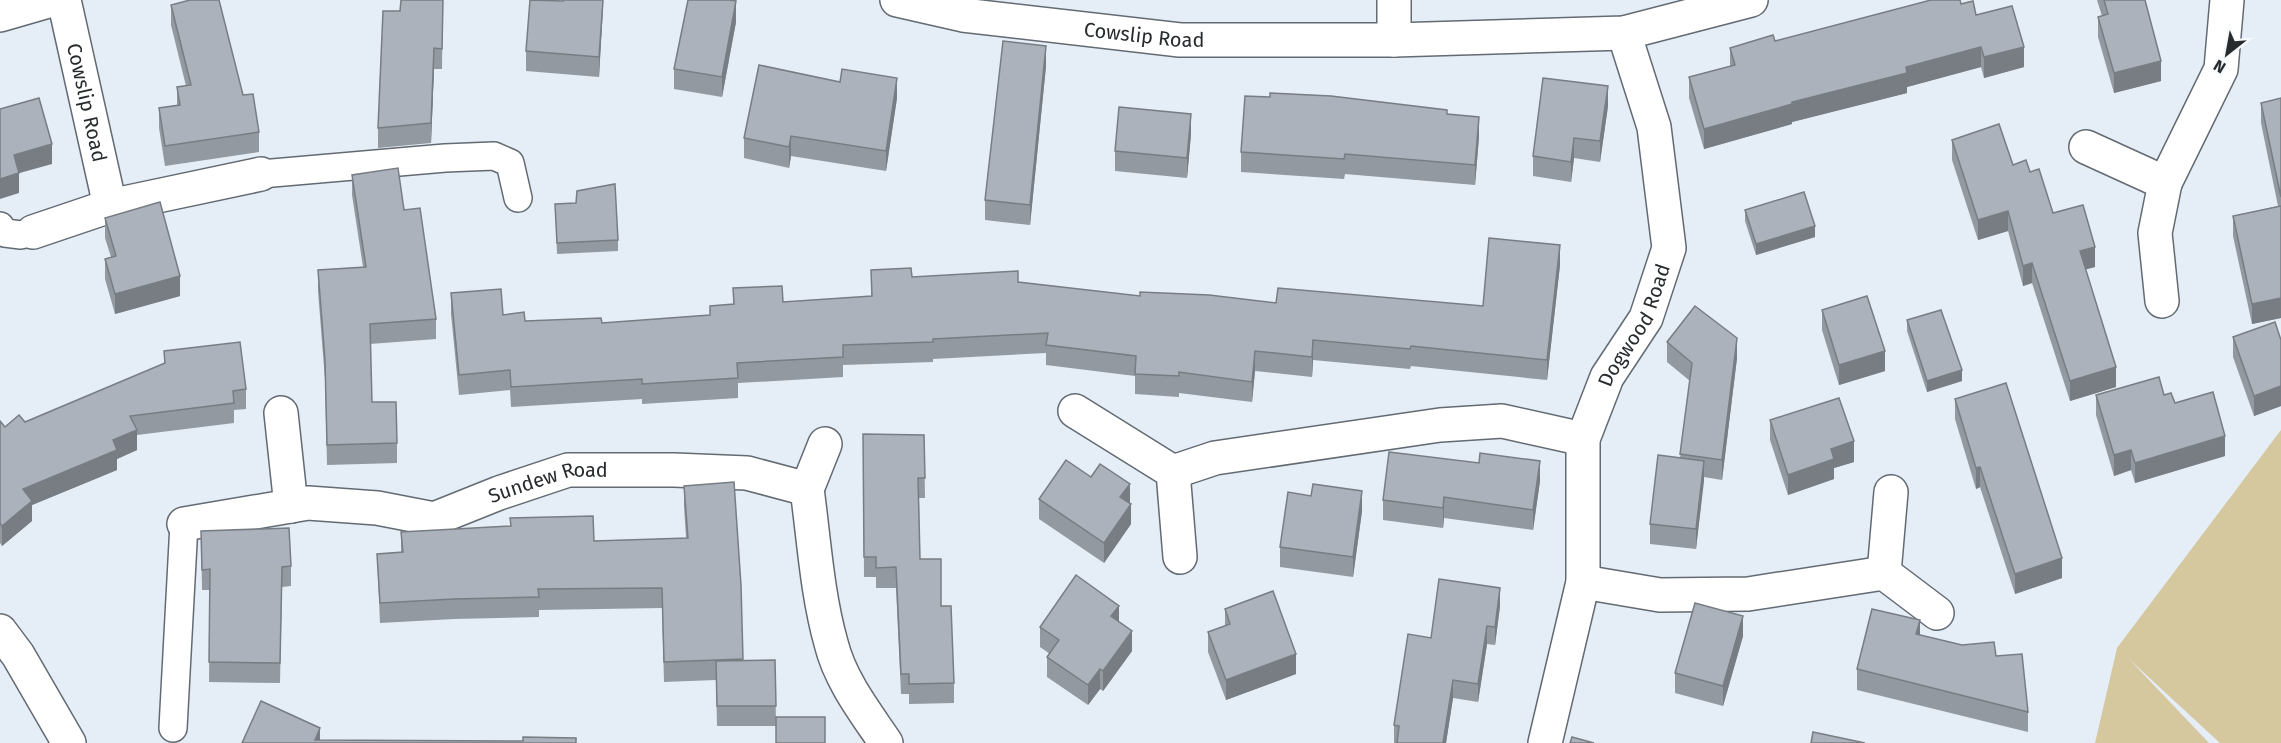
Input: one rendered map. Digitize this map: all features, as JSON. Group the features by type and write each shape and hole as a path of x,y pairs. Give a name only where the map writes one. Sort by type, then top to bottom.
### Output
{"street":[{"path":"0,15 52,0"},
{"name":"Cowslip Road","path":"64,0 110,206"},
{"name":"Cowslip Road","path":"897,0 963,15 1180,40 1394,40 1624,33 1751,0"},
{"path":"1394,0 1394,40"},
{"path":"2162,301 2155,233 2165,183 2221,69 2227,0"},
{"name":"Dogwood Road","path":"1545,743 1583,582 1583,439 1607,377 1646,318 1669,248 1654,127 1624,33"},
{"path":"2086,147 2165,183"},
{"path":"33,232 110,206 261,174"},
{"path":"1075,411 1173,472"},
{"path":"281,413 291,506"},
{"path":"1173,472 1215,458 1440,425 1502,421 1583,439"},
{"path":"825,444 807,489 831,644 852,693 886,743"},
{"name":"Sundew Road","path":"184,524 308,503 376,508 434,519 499,493 568,470 747,473 807,489"},
{"path":"1173,472 1180,557"},
{"path":"1884,573 1891,492"},
{"path":"1583,582 1660,595 1749,594 1884,573 1937,613"},
{"path":"0,631 18,655 69,743"}],"lane":[{"path":"261,174 494,156 510,163 518,198"},
{"path":"0,226 5,233 21,235 33,232"},
{"path":"173,728 184,524"}],"shaded area":[{"path":"2281,430 2281,743 2220,743 2129,659 2209,743 2095,743 2117,648"}],"building":[{"path":"190,0 219,0 243,95 253,94 259,132 165,146 159,108 180,105 177,87 191,85 171,5"},
{"path":"401,0 443,0 442,49 434,48 431,123 378,128 383,11 400,11"},
{"path":"530,0 603,0 599,57 526,51"},
{"path":"688,0 736,1 722,77 674,69"},
{"path":"1931,0 1960,0 1961,4 1973,1 1976,15 2012,6 2024,47 1984,57 1981,47 1906,67 1907,73 1792,102 1792,104 1704,129 1689,77 1735,65 1730,48 1773,35 1775,41"},
{"path":"2104,0 2145,0 2161,61 2114,73 2098,17 2108,14"},
{"path":"1003,41 1046,46 1030,205 985,200"},
{"path":"759,65 840,82 842,69 897,78 886,151 791,136 789,147 744,138"},
{"path":"1543,78 1608,86 1600,141 1574,138 1571,162 1533,156"},
{"path":"1270,93 1331,96 1447,110 1447,114 1479,117 1475,165 1345,154 1344,159 1241,152 1245,96 1270,97"},
{"path":"39,98 52,144 14,155 19,173 0,179 0,109"},
{"path":"2281,98 2281,197 2261,103"},
{"path":"1119,107 1191,114 1187,158 1115,151"},
{"path":"1999,124 2013,165 2026,160 2030,172 2039,169 2053,213 2083,205 2095,247 2080,251 2116,367 2070,381 2032,263 2023,266 2008,211 1978,220 1952,140"},
{"path":"398,168 404,210 420,208 436,319 370,324 372,402 396,402 397,443 327,445 325,360 318,270 366,267 352,175"},
{"path":"615,184 618,240 557,243 555,204 576,203 577,191"},
{"path":"1804,192 1815,226 1756,244 1745,210"},
{"path":"160,202 180,276 115,294 105,259 116,256 105,218"},
{"path":"2281,206 2281,298 2252,304 2233,216"},
{"path":"1489,238 1560,245 1547,360 1411,346 1410,349 1313,340 1312,357 1255,351 1252,382 1179,372 1179,376 1135,374 1136,356 1046,345 1048,333 933,339 933,342 843,345 843,357 737,363 738,378 642,384 642,379 511,387 510,370 459,375 451,293 501,289 503,315 524,312 525,321 601,318 602,323 710,315 710,306 734,304 733,288 782,286 783,302 872,296 871,270 911,268 912,277 1018,271 1018,282 1140,296 1140,292 1209,295 1276,303 1278,288 1483,306"},
{"path":"1867,296 1885,351 1839,365 1822,310"},
{"path":"1695,306 1737,338 1722,460 1680,454 1692,363 1667,342"},
{"path":"1941,310 1962,370 1927,381 1907,320"},
{"path":"2275,322 2281,340 2281,386 2254,396 2233,337"},
{"path":"240,342 246,389 233,391 234,403 130,416 137,430 113,440 117,450 23,489 32,501 2,526 0,523 0,421 5,427 19,415 25,422 165,363 164,351"},
{"path":"2159,377 2164,395 2171,393 2175,403 2213,392 2225,436 2135,463 2131,450 2114,455 2096,395"},
{"path":"2006,383 2062,558 2015,574 1980,467 1976,468 1955,399"},
{"path":"1839,398 1854,441 1831,449 1834,459 1788,475 1770,420"},
{"path":"863,434 924,435 925,478 918,478 920,559 941,559 941,606 951,606 954,683 909,684 909,674 901,674 896,567 876,568 876,557 864,557"},
{"path":"1389,452 1479,463 1480,453 1540,461 1533,510 1444,497 1443,508 1383,500"},
{"path":"1658,455 1704,461 1696,529 1650,524"},
{"path":"1066,460 1091,477 1100,464 1130,484 1120,497 1131,504 1104,543 1039,499"},
{"path":"734,482 743,659 664,662 662,588 538,589 539,597 380,603 377,554 403,552 401,532 511,526 510,518 593,516 594,541 688,538 684,486"},
{"path":"1313,484 1362,491 1353,557 1280,547 1288,492 1311,496"},
{"path":"289,528 291,566 282,567 280,663 209,662 210,569 202,570 201,531"},
{"path":"1076,575 1119,606 1111,616 1132,631 1103,671 1100,669 1088,685 1047,657 1059,640 1040,627"},
{"path":"1439,579 1500,588 1495,627 1487,626 1478,684 1453,680 1443,743 1397,743 1399,726 1394,725 1408,634 1431,638"},
{"path":"1273,591 1296,654 1226,680 1208,632 1230,624 1225,609"},
{"path":"1695,603 1743,616 1723,686 1675,673"},
{"path":"1872,609 1920,620 1916,634 1962,645 1994,642 1996,656 2022,654 2028,712 1857,669"},
{"path":"775,660 776,706 717,706 716,661"},
{"path":"261,701 320,728 315,740 523,741 523,737 576,738 576,743 242,743"},
{"path":"776,717 825,717 825,743 776,743"},
{"path":"1813,732 1865,743 1811,743"},
{"path":"1572,737 1594,743 1570,743"}]}
